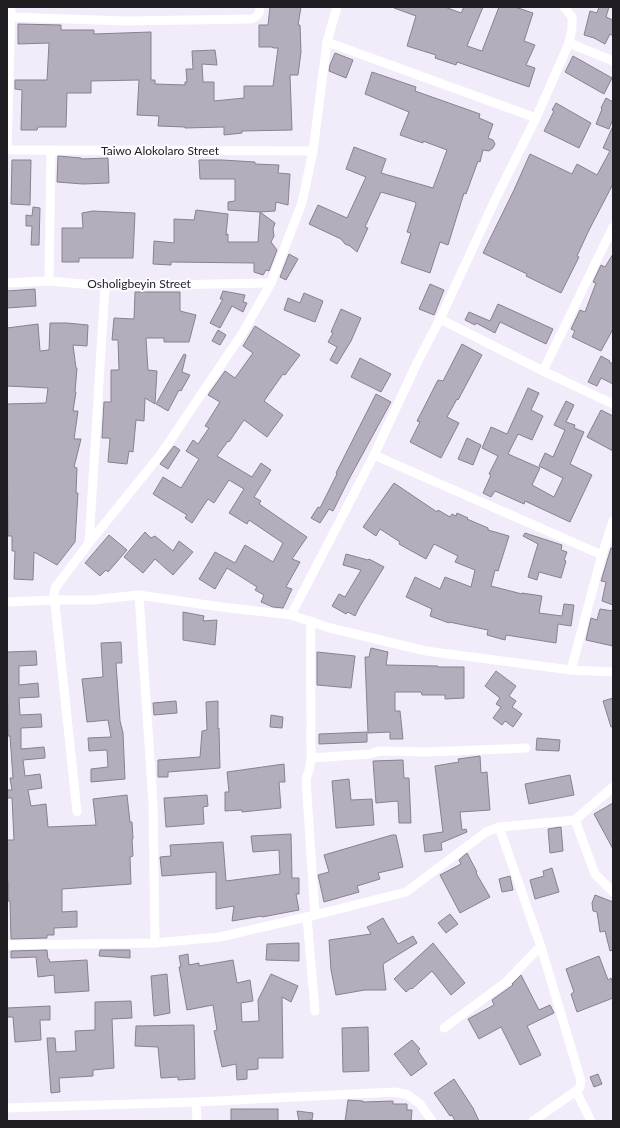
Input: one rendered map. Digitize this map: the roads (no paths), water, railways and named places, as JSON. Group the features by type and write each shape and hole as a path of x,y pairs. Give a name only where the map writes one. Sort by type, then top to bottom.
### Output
{"street":[{"path":"7,150 11,7"},
{"path":"10,17 125,21 252,19 260,12 260,7"},
{"path":"77,812 54,594 55,588 89,543 161,454 242,334 271,283 302,203 313,151 327,42 337,7"},
{"path":"292,615 374,455 418,361 440,319 495,200 536,118 570,43 572,17 564,7"},
{"path":"327,42 536,118"},
{"path":"570,43 613,62"},
{"name":"Taiwo Alokolaro Street","path":"7,150 313,151"},
{"path":"49,281 51,150"},
{"path":"543,371 613,227"},
{"name":"Osholigbeyin Street","path":"7,283 49,281 105,286 271,283"},
{"path":"89,543 105,286"},
{"path":"440,319 543,371 613,404"},
{"path":"374,455 602,555"},
{"path":"571,670 602,555 613,521"},
{"path":"139,595 153,803 155,943"},
{"path":"7,602 92,600 139,595 221,607 292,615 311,620 330,628 426,651 571,670 613,672"},
{"path":"311,620 312,758 310,770 306,779 315,1011"},
{"path":"312,758 370,754 379,751 425,752 526,748"},
{"path":"7,945 155,943 220,937 406,892 486,832 499,827 575,820 613,787"},
{"path":"575,820 595,874 613,892"},
{"path":"499,827 541,948 581,1080 580,1087 533,1121"},
{"path":"444,1028 505,983 536,951 541,948"},
{"path":"576,1090 591,1121"},
{"path":"7,1108 196,1102 395,1092 408,1095 420,1104 432,1121"},
{"path":"196,1102 197,1121"}]}
